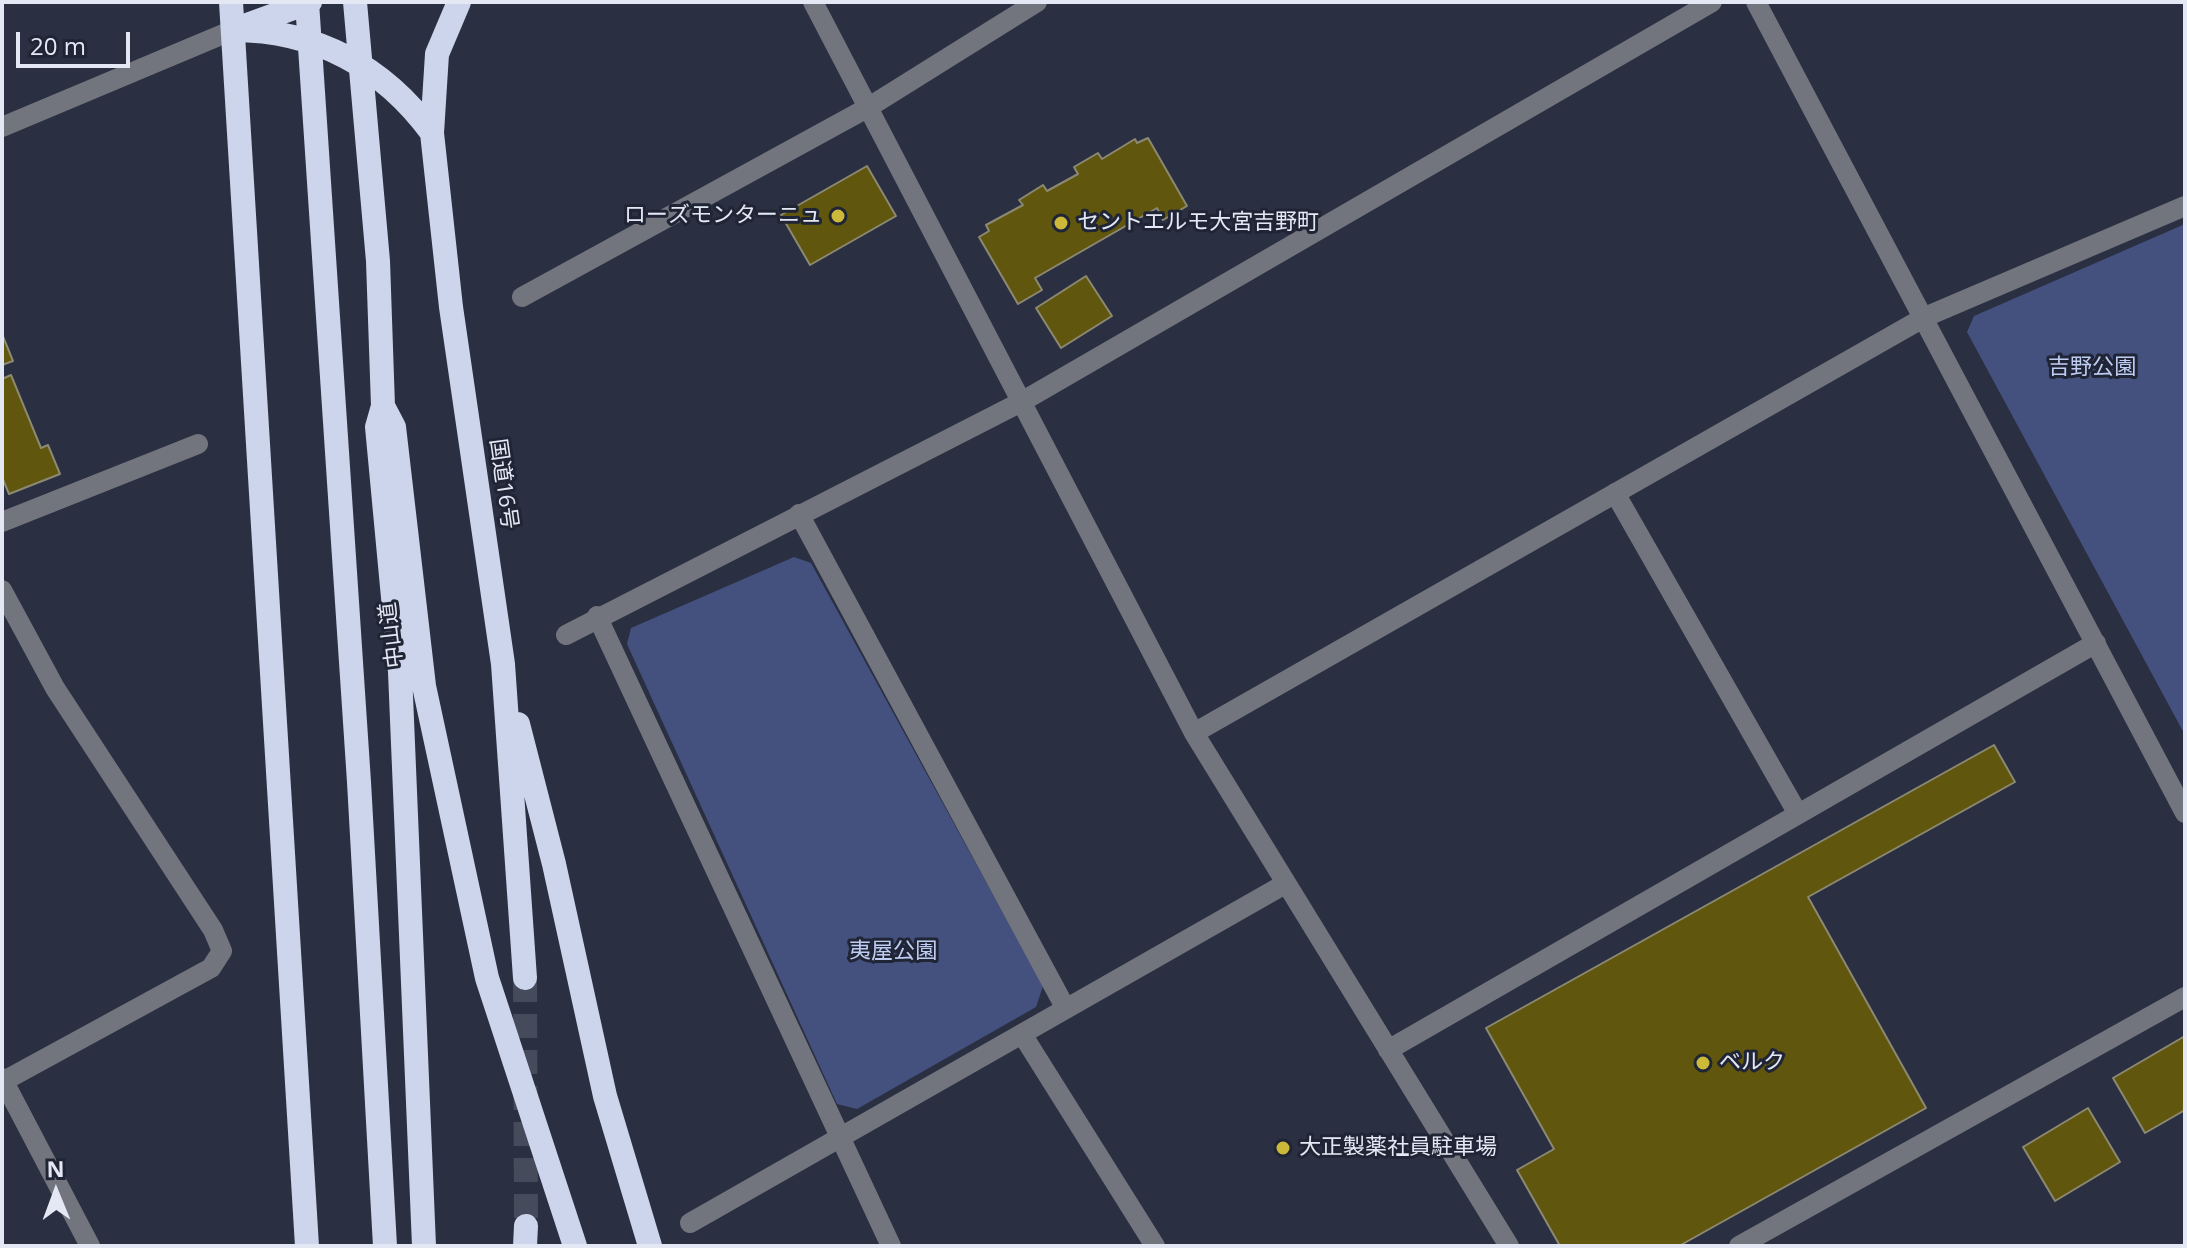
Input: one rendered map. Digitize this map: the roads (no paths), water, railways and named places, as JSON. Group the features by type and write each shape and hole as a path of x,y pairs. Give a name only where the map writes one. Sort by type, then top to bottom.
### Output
{"highway":[{"path":"231,2 307,1246"},
{"path":"233,30 272,2"},
{"path":"233,30 309,2 385,1246"},
{"name":"中山道","path":"355,2 378,261 383,406 394,427 424,686 487,978 575,1246"},
{"name":"国道16号","path":"459,2 437,54 432,133 451,307 503,664 525,978"},
{"path":"233,30 268,30 338,51 366,65 398,91 432,133"},
{"path":"383,406 377,427 400,672 424,1246"},
{"path":"503,664 554,864 605,1096 650,1246"}],"street":[{"path":"813,2 1194,733 1509,1246"},
{"path":"522,297 869,107 1037,2"},
{"path":"566,635 597,616 1023,401 1712,2"},
{"path":"1756,2 2185,813"},
{"path":"2,127 233,30"},
{"path":"1194,733 1925,317 2185,206"},
{"path":"2,522 198,444"},
{"path":"1615,493 1798,814"},
{"path":"799,514 1066,1009"},
{"path":"2,590 55,688 213,930 222,951 211,968 2,1080 90,1246"},
{"path":"597,616 891,1246"},
{"path":"1388,1050 2096,643"},
{"path":"690,1223 1285,884"},
{"path":"1744,1245 2185,997"},
{"path":"1022,1034 1155,1246"}],"tunnel":[{"path":"525,978 526,1226"}],"place":[{"name":"ローズモンターニュ","path":"838,216"},
{"name":"セントエルモ大宮吉野町","path":"1061,223"},
{"name":"ベルク","path":"1703,1063"},
{"name":"大正製薬社員駐車場","path":"1283,1148"}],"park label":[{"name":"吉野公園","path":"2092,368"},
{"name":"夷屋公園","path":"893,952"}]}
